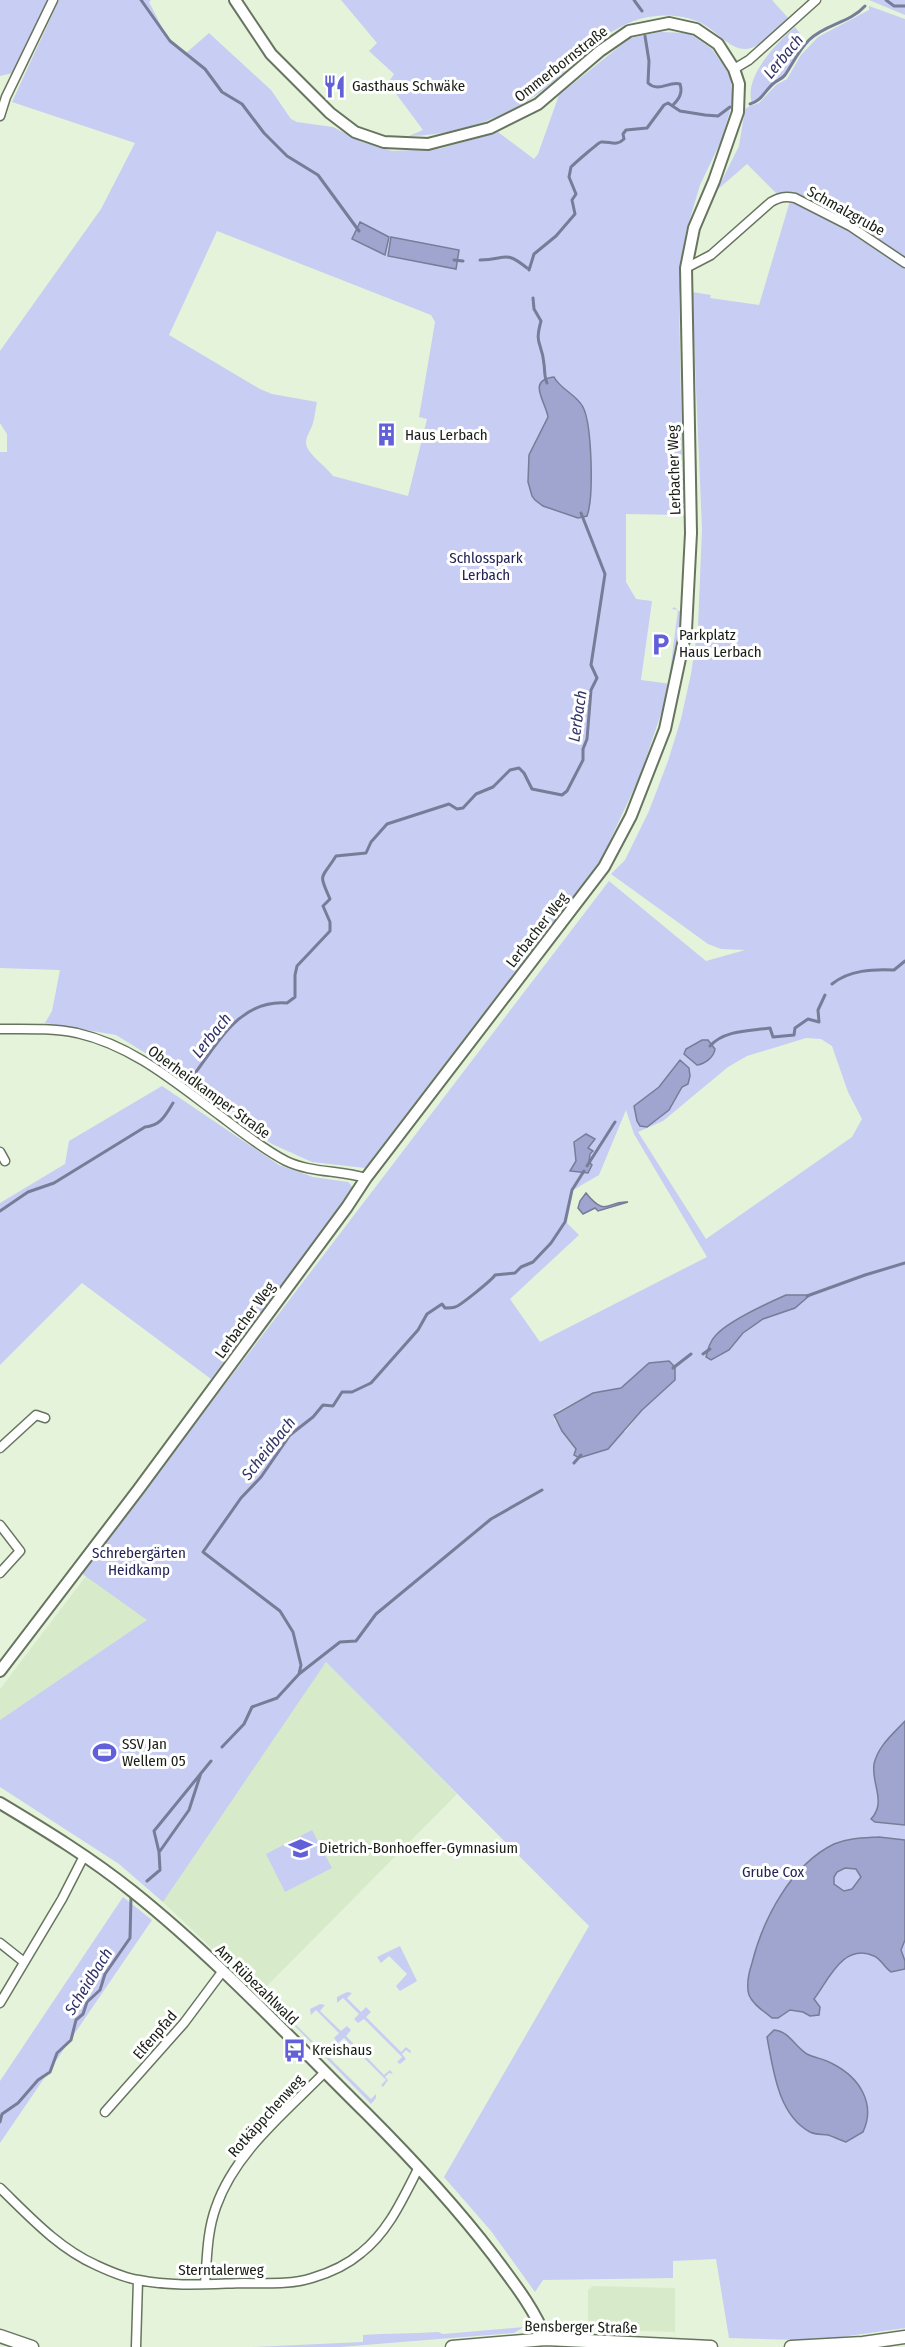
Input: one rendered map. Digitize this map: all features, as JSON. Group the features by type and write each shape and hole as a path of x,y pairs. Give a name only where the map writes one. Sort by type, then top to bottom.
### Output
{"main road":[{"path":"0,2336 32,2347"},
{"path":"791,2347 863,2343 905,2337"},
{"name":"Bensberger Straße","path":"452,2347 546,2339 711,2347"}],"street":[{"path":"0,116 3,95 53,0"},
{"name":"Ommerbornstraße","path":"235,0 271,54 330,113 355,132 384,142 428,144 490,128 538,104 600,51 629,31 669,23 696,29 718,44 734,69"},
{"path":"734,69 749,60 816,0"},
{"name":"Lerbacher Weg","path":"0,1671 138,1490 366,1178 604,867 631,816 665,729 686,630 691,533 686,268 694,228 714,181 738,112 739,84 734,69"},
{"name":"Schmalzgrube","path":"686,268 711,255 771,202 789,196 850,226 905,263"},
{"name":"Oberheidkamper Straße","path":"0,1029 45,1029 76,1033 123,1049 147,1062 264,1148 288,1162 311,1169 366,1178"},
{"path":"0,1152 5,1161"},
{"path":"0,1448 36,1415 45,1418"},
{"path":"0,1525 20,1551 0,1573"},
{"name":"Am Rübezahlwald","path":"0,1803 148,1904 325,2072 419,2167 478,2236 517,2286 541,2325 546,2339"},
{"path":"0,2003 82,1861"},
{"path":"0,1943 24,1962"},
{"name":"Elfenpfad","path":"105,2112 184,2023 222,1972"},
{"name":"Rotkäppchenweg","path":"205,2284 210,2229 216,2206 233,2173 249,2150 325,2072"},
{"name":"Sterntalerweg","path":"0,2188 47,2234 70,2251 94,2264 138,2280 205,2284 288,2283 312,2278 338,2268 361,2254 384,2230 399,2207 419,2167"},
{"path":"137,2346 138,2280"}],"shaded area":[{"path":"360,222 389,237 385,255 352,239"},
{"path":"391,237 459,250 456,269 388,256"},
{"path":"554,377 580,403 586,416 590,444 591,493 587,516 578,518 543,506 532,496 528,482 529,455 548,417 539,387 541,382"},
{"path":"702,1040 708,1040 715,1049 709,1060 697,1065 684,1054 686,1049"},
{"path":"680,1060 689,1068 688,1084 682,1087 669,1110 647,1127 640,1126 634,1106 659,1087"},
{"path":"586,1134 595,1139 588,1148 593,1151 589,1162 592,1165 588,1173 570,1171 576,1161 574,1142"},
{"path":"586,1193 603,1207 628,1202 598,1211 595,1208 583,1214 578,1208"},
{"path":"786,1295 810,1295 795,1308 763,1319 743,1333 729,1350 711,1360 706,1357 712,1340 722,1330 749,1313"},
{"path":"669,1361 675,1367 675,1380 642,1410 608,1449 579,1458 574,1455 576,1449 562,1431 554,1415 593,1393 621,1388 649,1363"},
{"path":"86,1576 148,1620 0,1720 0,1689"},
{"name":"Dietrich-Bonhoeffer-Gymnasium","path":"325,1661 457,1794 262,1991 222,1958 163,1902"},
{"path":"905,1721 905,1825 875,1822 871,1819 878,1806 874,1764 882,1746"},
{"path":"879,1837 905,1840 905,1940 901,1950 905,1969 891,1972 874,1956 863,1953 854,1954 838,1966 814,1999 820,2007 819,2015 810,2016 803,2012 790,2010 778,2018 772,2018 753,2002 749,1995 748,1979 763,1929 781,1895 805,1865 834,1844","holes":["845,1868 856,1869 861,1877 852,1889 844,1891 834,1884 837,1872"]},
{"path":"774,2030 784,2033 807,2054 830,2062 843,2070 858,2084 868,2112 863,2132 846,2142 828,2135 812,2133 799,2124 784,2103 775,2077 767,2037"},
{"path":"593,2286 675,2288 675,2332 588,2329 588,2290"}],"green space":[{"path":"0,0 48,0 13,73 0,76"},
{"name":"Schlosspark Lerbach","path":"59,0 151,0 149,2 168,39 185,54 209,33 271,90 291,119 297,122 333,127 362,142 392,151 439,149 498,132 534,159 538,154 559,95 630,38 660,32 689,33 712,49 730,75 733,100 722,139 700,185 686,232 679,298 683,515 626,514 626,582 636,599 652,601 641,680 671,684 640,776 599,864 365,1168 312,1162 272,1144 173,1070 116,1035 45,1023 52,1011 60,970 0,968 0,452 7,452 7,434 0,423 0,351 101,209 135,143 12,102","holes":["217,231 431,315 435,322 419,417 427,419 408,496 333,476 308,448 306,442 317,402 272,394 260,389 169,335"]},
{"path":"341,0 772,0 790,20 762,47 759,44 743,49 729,43 701,23 688,18 661,16 633,21 606,36 548,86 517,107 464,128 409,136 423,130 388,83 394,74 369,51 377,43"},
{"path":"869,0 905,0 905,15"},
{"path":"869,6 905,19 905,259 855,224 793,194 786,192 777,194 747,164 717,190 739,146 745,109 759,103 776,85 787,79 801,55 818,37 869,10"},
{"path":"795,27 807,43 792,62 785,76 773,84 758,102 752,103 750,93 757,72 771,51"},
{"path":"790,201 851,229 905,266 905,2328 803,2340 729,2338 716,2259 673,2261 673,2278 543,2280 535,2292 491,2231 444,2177 589,1926 326,1662 163,1902 119,1864 0,1787 0,1720 147,1620 81,1573 609,881 706,961 745,950 721,949 708,944 611,874 625,860 649,811 668,761 681,719 698,627 702,529 692,292 711,295 710,298 759,305","holes":["806,1038 821,1039 832,1046 848,1092 862,1119 852,1137 706,1239 638,1132 663,1121 728,1067 747,1056","708,1040 715,1049 697,1065 684,1054","680,1060 689,1068 682,1086 635,1106 660,1087","626,1110 634,1134 707,1257 540,1342 510,1299 579,1235 567,1223 573,1190 599,1175","786,1295 809,1295 793,1307 754,1325 729,1350 716,1334","649,1363 675,1380 642,1410 626,1431 576,1449 554,1419 558,1411 593,1393 621,1388"]},
{"path":"678,610 682,613 672,681 669,679"},
{"path":"162,1086 279,1165 313,1177 348,1182 353,1190 211,1379 82,1283 0,1365 0,1203 65,1164 69,1141"},
{"path":"312,1830 332,1868 285,1892 266,1854"},
{"path":"123,1897 152,1920 0,2143 0,2081"},
{"path":"400,1946 417,1981 400,1991 396,1986 407,1974 389,1956 381,1963 377,1957"},
{"path":"347,1992 352,1993 347,1998 361,2012 366,2007 371,2012 366,2017 401,2052 406,2047 411,2051 410,2053 406,2050 402,2054 406,2059 400,2064 397,2062 402,2057 364,2019 358,2023 354,2019 359,2014 343,1998 337,2003 337,1997"},
{"path":"320,2004 325,2005 320,2011 341,2031 347,2026 351,2030 346,2036 384,2075 390,2070 393,2074 389,2073 385,2077 388,2080 383,2087 381,2085 386,2080 344,2038 338,2043 334,2038 339,2033 316,2010 311,2015 310,2009"},
{"path":"296,2016 299,2018 294,2023 371,2099 376,2094 371,2104 288,2019"},
{"path":"524,2327 514,2333 340,2347 252,2347 363,2342 363,2335 438,2332 443,2334"}],"waterway":[{"path":"141,0 170,41 205,69 222,92 242,104 264,133 287,156 318,175 359,231"},
{"path":"634,0 642,11"},
{"name":"Lerbach","path":"886,0 894,6 905,6"},
{"name":"Lerbach","path":"750,104 758,100 784,76 809,40 822,30 859,12 865,6"},
{"path":"645,36 649,61 648,83 656,87 680,84 680,96 673,105"},
{"name":"Lerbach","path":"529,270 534,254 556,236 575,214 572,200 576,194 569,177 571,167 592,149 601,142 621,141 624,139 623,134 626,130 647,128 668,103 680,111 718,116 730,107"},
{"path":"480,260 509,257 527,268"},
{"path":"454,260 463,261"},
{"name":"Lerbach","path":"533,298 534,309 541,321 538,340 547,383"},
{"name":"Lerbach","path":"193,1076 221,1037 243,1016 256,1008 287,1003 295,997 297,966 330,931 330,922 323,906 330,899 323,876 336,856 366,853 371,842 387,824 449,804 457,809 463,808 476,794 493,787 510,770 519,768 532,789 562,795 567,791 583,760 583,749 587,739 591,690 597,678 591,665 605,574 581,513"},
{"path":"832,984 854,973 894,970 905,961"},
{"path":"710,1046 722,1037 746,1031 770,1028 773,1037 794,1035 795,1028 808,1019 819,1022 818,1010 825,995"},
{"name":"Lerbach","path":"0,1211 28,1192 54,1183 145,1127 155,1125 165,1116 173,1103"},
{"name":"Scheidbach","path":"587,1166 615,1122"},
{"name":"Scheidbach","path":"222,1747 244,1724 252,1707 277,1698 299,1674 301,1665 293,1632 280,1611 203,1552 290,1435 313,1417 323,1405 333,1406 342,1392 352,1392 371,1383 418,1330 427,1314 442,1304 445,1308 458,1306 495,1275 515,1273 521,1267 533,1262 551,1243 565,1222 572,1190 584,1171"},
{"path":"807,1296 905,1263"},
{"path":"703,1354 710,1349"},
{"path":"673,1368 691,1354"},
{"path":"574,1463 581,1455"},
{"path":"299,1674 340,1642 356,1641 376,1614 491,1519 542,1490"},
{"name":"Scheidbach","path":"147,1881 160,1870 154,1831 211,1761"},
{"name":"Scheidbach","path":"160,1851 189,1810 201,1773"},
{"name":"Scheidbach","path":"0,2122 2,2114 18,2103 38,2080 50,2072 57,2053 71,2040 76,2020 83,2014 87,2002 100,1990 105,1974 130,1938 131,1897"}],"place":[{"name":"Gasthaus Schwäke","path":"334,86"},
{"name":"Haus Lerbach","path":"387,435"},
{"name":"Parkplatz Haus Lerbach","path":"661,644"},
{"name":"SSV Jan Wellem 05","path":"104,1753"},
{"name":"Dietrich-Bonhoeffer-Gymnasium","path":"301,1848"},
{"name":"Kreishaus","path":"294,2050"}],"park label":[{"name":"Schrebergärten Heidkamp","path":"139,1562"},
{"name":"Grube Cox","path":"773,1872"}]}
